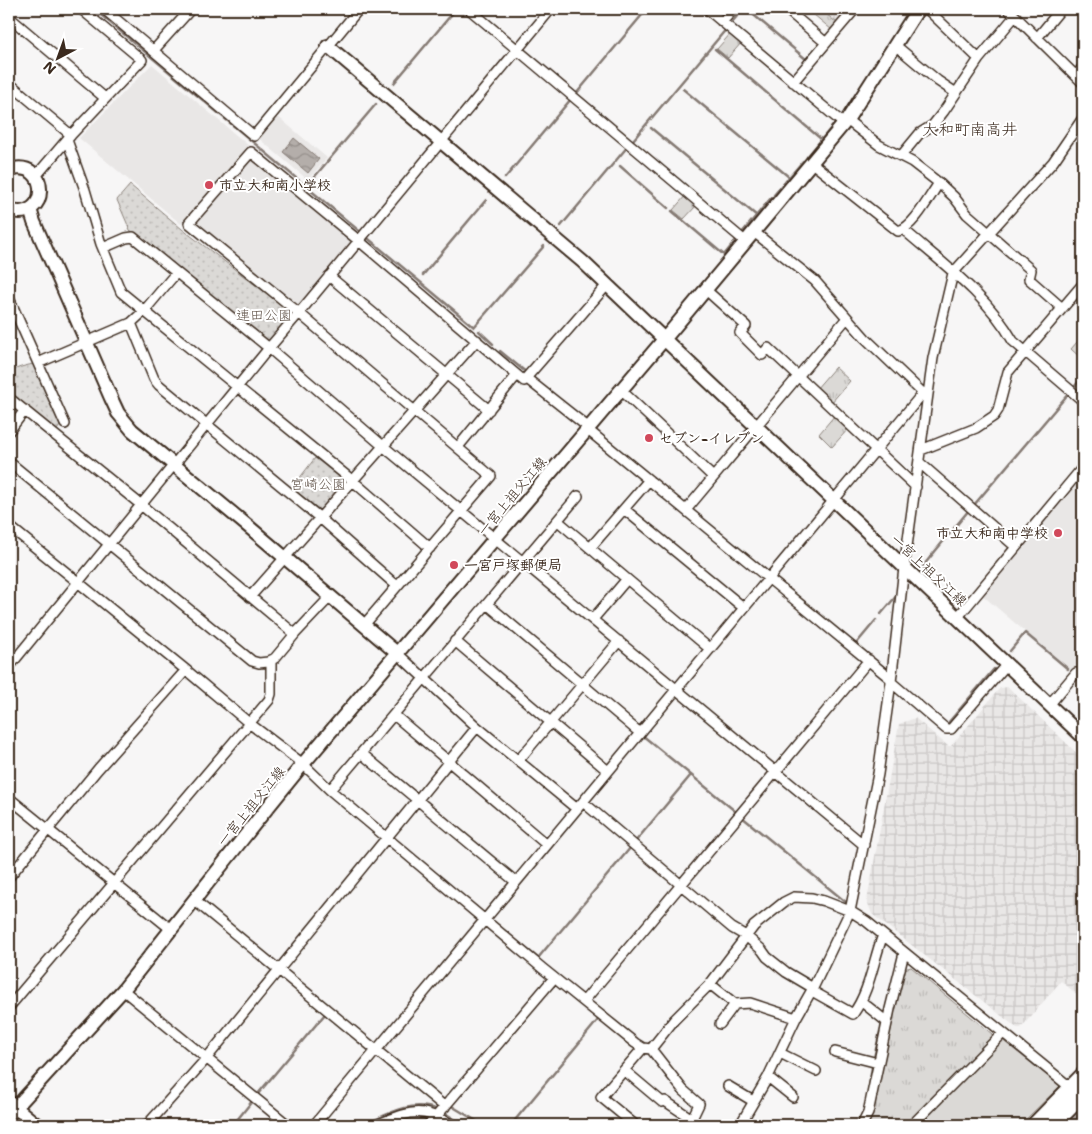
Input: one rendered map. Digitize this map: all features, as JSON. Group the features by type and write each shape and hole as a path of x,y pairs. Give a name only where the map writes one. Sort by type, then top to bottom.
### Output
{"main road":[{"path":"328,46 583,262 664,339 845,122 918,9"},
{"path":"9,170 23,168 36,176 39,182 40,197 30,209 17,212 9,210"},
{"path":"30,209 118,413 132,430 398,654"},
{"name":"一宮上祖父江線","path":"11,1108 124,990 304,764 664,339 1083,737"},
{"path":"1053,1125 1080,1094 1083,1075"},
{"path":"1034,1125 1080,1094"},
{"path":"11,1108 37,1125"}],"street":[{"path":"36,176 142,60 81,9"},
{"path":"104,9 254,136 328,46 354,10"},
{"path":"154,50 191,9"},
{"path":"469,9 630,144 750,237 815,281 865,338 925,395"},
{"path":"9,667 110,544 140,504 551,9"},
{"path":"707,9 845,122 879,145 912,162 939,182 967,214 1031,270 1029,279 1062,308"},
{"path":"726,25 734,9"},
{"path":"786,9 826,44"},
{"path":"794,82 855,9"},
{"path":"927,9 979,59"},
{"path":"1037,38 1062,9"},
{"path":"901,156 920,133 933,125 944,111 1012,12 1083,83"},
{"path":"9,17 106,98"},
{"path":"895,45 938,81 956,92"},
{"path":"1076,76 1083,67"},
{"path":"9,83 69,138 103,248 121,292 353,481 430,548"},
{"path":"743,1124 796,1018 813,989 850,911 878,774 904,568 920,463 925,395 953,273 1052,162 1083,118"},
{"path":"1076,130 1083,137"},
{"path":"364,625 491,476 300,313 189,223 251,152 362,236 477,340 869,660 946,729 951,729 1007,664"},
{"path":"812,163 898,231 904,230 918,214 939,182"},
{"path":"904,230 986,304 1013,341 1083,401"},
{"path":"103,248 133,237 269,348 383,446 864,845"},
{"path":"38,363 131,323 144,311 176,273"},
{"path":"330,276 489,410"},
{"path":"921,450 976,428 994,416 998,410 1008,372 1083,284"},
{"path":"458,447 489,410 607,285"},
{"path":"706,290 746,326 740,333 762,355 768,348 916,487"},
{"path":"9,298 65,424"},
{"path":"686,510 847,318"},
{"path":"131,323 154,379 159,385 320,518 397,586"},
{"path":"250,597 477,340"},
{"path":"622,390 713,477"},
{"path":"314,1125 876,450 925,395"},
{"path":"9,398 140,504 295,634"},
{"path":"9,431 25,410"},
{"path":"9,462 252,661 259,663 271,660 330,597"},
{"path":"920,463 1016,547"},
{"path":"957,618 1083,466"},
{"path":"590,548 649,480"},
{"path":"330,790 578,496"},
{"path":"624,509 744,608"},
{"path":"558,521 710,649"},
{"path":"9,526 249,723 304,764 330,790 554,978 647,1049 683,1090 699,1104 690,1122 665,1101 662,1102 624,1070"},
{"path":"593,620 627,579"},
{"path":"487,604 640,733"},
{"path":"455,641 608,771"},
{"path":"518,760 619,641"},
{"path":"398,654 477,727 518,760 580,805 681,884 732,928 746,936 767,957 786,972 853,1014 862,1002 883,935"},
{"path":"9,1007 269,700 271,694 271,660"},
{"path":"584,1001 869,660"},
{"path":"9,877 98,768 186,670"},
{"path":"1049,705 1076,673"},
{"path":"394,715 547,845"},
{"path":"147,1125 206,1059 477,727"},
{"path":"362,753 516,882"},
{"path":"9,798 172,930"},
{"path":"635,1125 601,1097 624,1070 710,984 746,936 770,913 784,902 794,898 824,900 850,911 866,921 1080,1094"},
{"path":"194,900 376,1051 441,1111 452,1125"},
{"path":"862,1125 868,1113 904,952"},
{"path":"429,1125 554,978"},
{"path":"710,984 735,1004 750,1003 796,1018"},
{"path":"124,990 288,1125"},
{"path":"862,1002 887,1022"},
{"path":"720,1024 735,1004"},
{"path":"912,1125 1003,1033"},
{"path":"780,1052 816,1071"},
{"path":"835,1052 878,1063"},
{"path":"768,1077 793,1097"},
{"path":"728,1086 753,1101"},
{"path":"376,1125 407,1113 441,1111"}],"shaded area":[{"path":"820,9 849,9 837,23"},
{"name":"市立大和南小学校","path":"152,64 249,146 244,152 352,242 300,306 189,218 181,224 79,138"},
{"name":"市立大和南小学校","path":"276,115 327,158 308,180 257,137"},
{"name":"市立大和南中学校","path":"1083,473 1083,681 981,594"},
{"path":"1008,687 1083,759 1083,991 1079,996 1061,981 1021,1028 1017,1028 872,914 867,901 899,724 915,718 948,746 951,746 1000,688"}],"green space":[{"path":"807,9 820,9 837,23 832,30"},
{"path":"731,33 742,42 728,58 717,49"},
{"name":"連田公園","path":"130,185 182,229 292,313 268,342 130,230 117,200"},
{"path":"686,195 697,205 684,219 673,210"},
{"path":"1083,335 1083,360 1071,349"},
{"path":"33,364 61,425 56,431 9,392 13,371"},
{"path":"835,367 850,381 831,403 816,389"},
{"path":"835,415 849,428 832,447 819,434"},
{"name":"宮崎公園","path":"315,458 345,481 320,510 292,488"},
{"path":"911,967 992,1034 992,1038 906,1125 868,1125 873,1113 904,969"},
{"path":"1001,1039 1060,1086 1020,1125 917,1125"}],"water":[{"path":"294,138 319,159 308,173 283,152"}],"waterway":[{"path":"94,9 474,327 544,246"},
{"path":"394,83 456,9"},
{"path":"576,94 647,9"},
{"path":"561,226 743,9"},
{"path":"749,11 807,60"},
{"path":"715,49 821,139"},
{"path":"683,89 789,177"},
{"path":"505,178 571,99"},
{"path":"311,181 376,104"},
{"path":"807,157 835,123"},
{"path":"651,128 757,216"},
{"path":"774,195 803,161"},
{"path":"620,166 668,208"},
{"path":"741,234 771,198"},
{"path":"423,275 486,200"},
{"path":"672,211 724,255 737,239"},
{"path":"479,331 493,344"},
{"path":"500,351 527,373"},
{"path":"1075,386 1083,376"},
{"path":"974,505 1069,393"},
{"path":"923,566 969,510"},
{"path":"881,614 898,594"},
{"path":"856,644 876,620"},
{"path":"1010,651 1025,633 1068,669"},
{"path":"948,723 994,669"},
{"path":"1080,679 1083,682"},
{"path":"642,735 735,811"},
{"path":"635,842 691,775"},
{"path":"742,817 847,903"},
{"path":"490,919 538,958 631,847"},
{"path":"884,1014 887,1004"},
{"path":"257,1095 325,1014"},
{"path":"511,1125 598,1020"},
{"path":"874,1058 882,1022"},
{"path":"869,1088 872,1067"},
{"path":"233,1125 253,1100"},
{"path":"450,1105 483,1125"},
{"path":"364,1125 409,1107 428,1107 438,1110"},
{"path":"443,1112 464,1125"},
{"path":"1076,1125 1083,1118"}],"place":[{"name":"市立大和南小学校","path":"209,185"},
{"name":"セブン-イレブン","path":"649,438"},
{"name":"市立大和南中学校","path":"1058,533"},
{"name":"一宮戸塚郵便局","path":"454,565"}],"district":[{"name":"大和町南高井","path":"970,129"}]}
